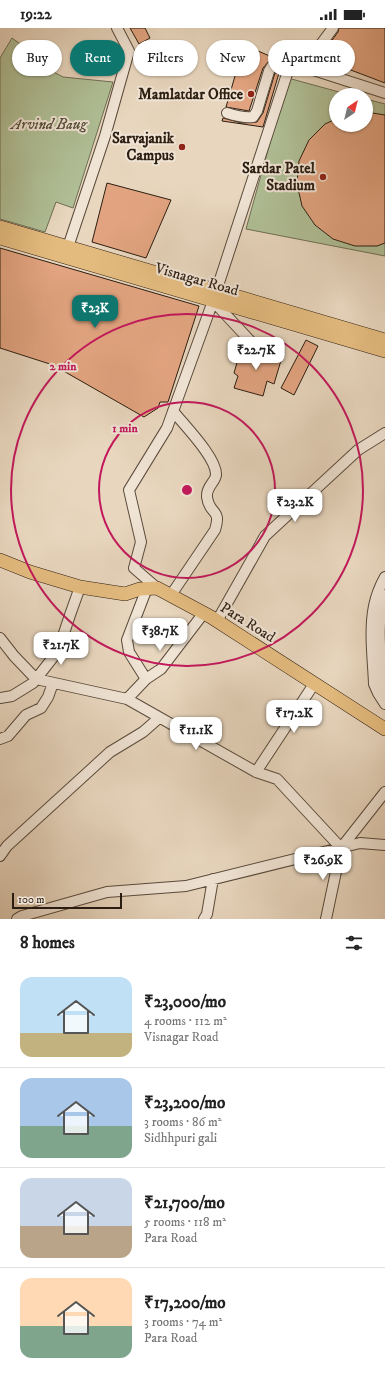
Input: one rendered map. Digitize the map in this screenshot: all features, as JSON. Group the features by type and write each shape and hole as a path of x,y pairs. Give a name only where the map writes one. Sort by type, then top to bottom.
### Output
{"main road":[{"name":"Visnagar Road","path":"0,228 66,252 214,296 385,351"},
{"name":"Visnagar Road","path":"0,238 66,252"},
{"name":"Visnagar Road","path":"214,296 385,340"},
{"path":"0,560 30,572 80,587 125,594 140,589 152,588"},
{"name":"Para Road","path":"152,588 171,595 218,621 385,729"}],"street":[{"path":"66,252 105,136 129,51 117,28"},
{"path":"324,40 333,28"},
{"path":"227,113 239,117 253,117 257,111 268,74"},
{"path":"146,679 129,652 127,640 152,588 134,568 141,542 129,490 168,428 214,296 286,76"},
{"path":"332,76 385,93"},
{"path":"214,296 256,347"},
{"path":"171,595 215,530 218,520 218,516 208,504 207,489 216,477 215,470 208,453 173,411"},
{"path":"218,621 265,536 358,450 385,433"},
{"path":"385,577 378,591 374,604 372,620 374,684 385,704"},
{"path":"0,698 12,696 33,683 58,651 80,587"},
{"path":"385,595 381,606 380,620 382,682 385,690"},
{"path":"127,699 146,679 161,669 203,614"},
{"path":"0,638 14,656 36,679 127,699 256,772 278,779 341,848"},
{"path":"0,740 8,736 26,715 41,708 48,697 53,683"},
{"path":"256,772 314,684"},
{"path":"0,856 7,846 110,752 143,732 159,718"},
{"path":"326,919 341,848 385,792"},
{"path":"17,919 22,916 107,892 186,886 360,843 385,846"},
{"path":"204,919 207,914 213,879"}],"green space":[{"name":"Arvind Baug","path":"12,38 15,40 12,40 12,76 61,76 113,82 73,208 56,202 45,232 0,219 0,58"},
{"name":"Sardar Patel Stadium","path":"288,78 329,89 329,132 373,132 373,101 385,104 385,256 246,229"}],"building":[{"path":"130,28 145,28 150,38 146,40 137,40"},
{"path":"339,28 385,28 385,83 355,72 355,40 332,40"},
{"path":"260,52 268,55 268,62 263,68 249,111 226,107 235,76 260,76"},
{"path":"274,76 278,76 263,127 222,121 223,118 242,123 257,122 263,113"},
{"name":"Sardar Patel Stadium","path":"373,113 385,115 385,243 377,246 355,246 333,239 315,225 302,206 297,184 299,161 309,140 325,124 329,122 329,132 373,132"},
{"path":"107,183 171,200 146,258 92,242"},
{"path":"0,248 199,306 168,402 160,402 158,408 144,417 53,365 0,348"},
{"path":"306,340 318,346 294,395 281,388"},
{"path":"242,345 254,353 261,351 282,357 274,384 267,381 263,396 234,388 238,376 234,373"}],"place":[{"name":"Mamlatdar Office","path":"251,94"},
{"name":"Sarvajanik Campus","path":"182,147"},
{"name":"Sardar Patel Stadium","path":"323,177"}]}
